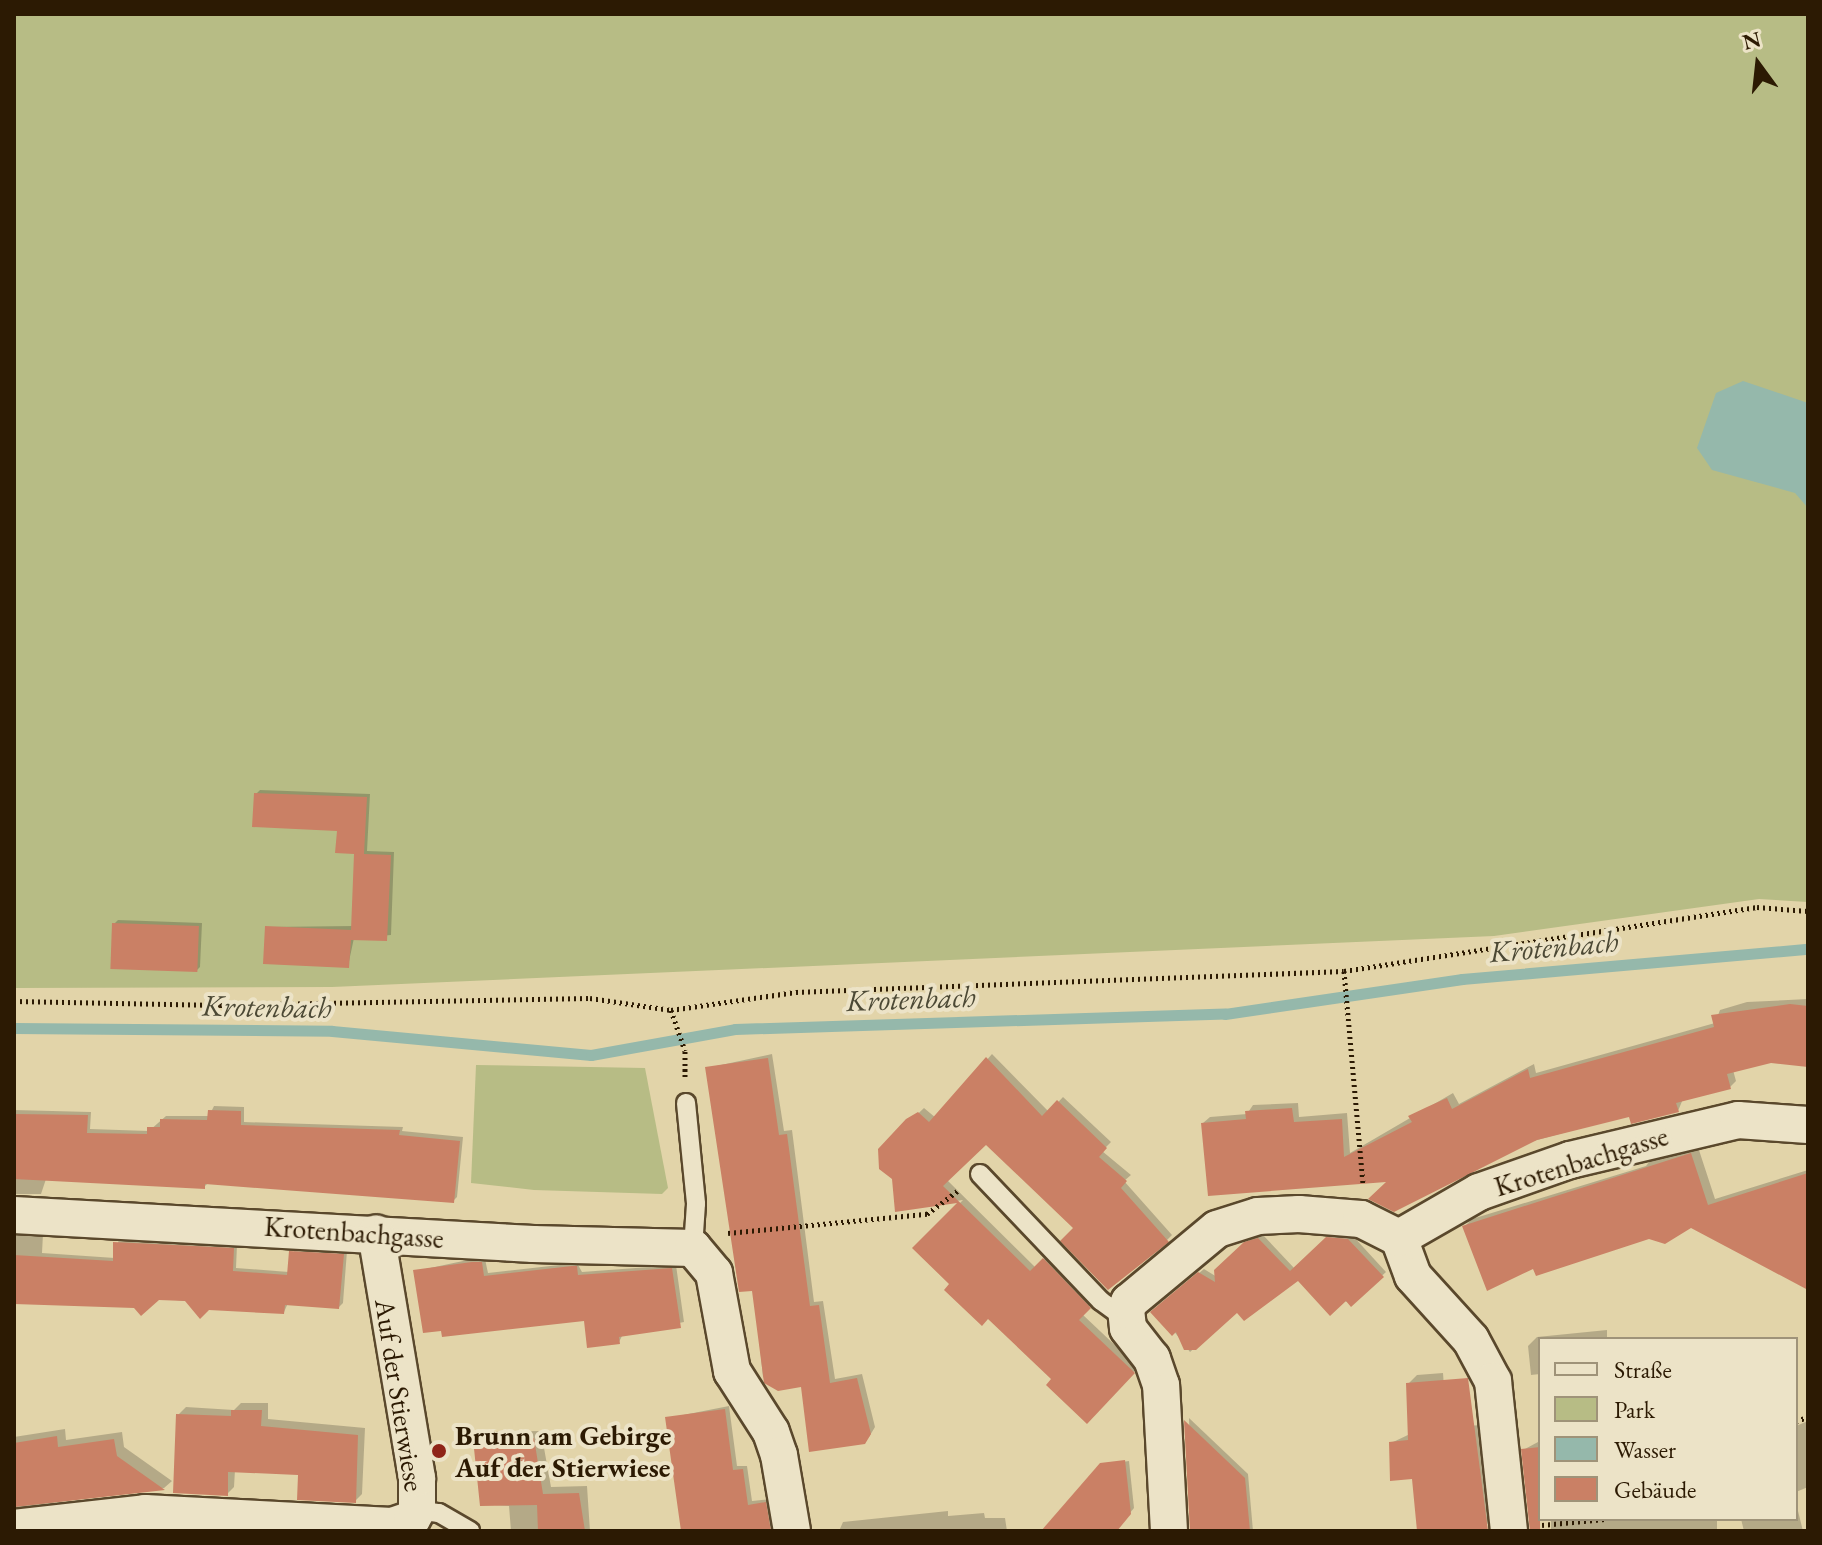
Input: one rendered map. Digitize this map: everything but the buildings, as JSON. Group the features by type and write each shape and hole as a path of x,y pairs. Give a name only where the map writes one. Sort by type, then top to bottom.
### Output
{"street":[{"name":"Krotenbachgasse","path":"1399,1238 1479,1192 1570,1160 1738,1120 1808,1125"},
{"path":"1169,1531 1161,1385 1152,1359 1126,1319 1129,1302 1198,1241 1236,1220 1299,1214 1361,1219 1399,1238 1413,1276 1471,1340 1493,1381 1509,1529"},
{"name":"Krotenbachgasse","path":"14,1215 376,1233 694,1242"},
{"name":"Auf der Stierwiese","path":"14,1528 98,1524 145,1513 403,1525 417,1510 417,1478 376,1233"},
{"path":"694,1242 714,1273 732,1371 771,1432 779,1455 792,1531"}],"lane":[{"path":"686,1103 694,1242"},
{"path":"980,1174 1101,1301 1126,1319"},
{"name":"Auf der Stierwiese","path":"417,1510 439,1513 470,1531"}],"path":[{"path":"14,1001 220,1005 590,998 671,1010 796,992 1344,971 1757,907 1808,911"},
{"path":"1344,971 1361,1219"},
{"path":"671,1010 685,1051"},
{"path":"694,1242 927,1214 980,1174"},
{"path":"1509,1529 1586,1521"}],"green space":[{"path":"14,14 1808,14 1808,902 1759,899 1494,936 332,987 14,988"},
{"path":"476,1065 645,1068 668,1188 662,1194 534,1190 471,1183"}],"water":[{"path":"1743,381 1808,403 1808,508 1795,493 1712,470 1697,448 1716,393"}],"waterway":[{"name":"Krotenbach","path":"14,1028 332,1031 591,1055 735,1029 1225,1014 1462,979 1808,949"}],"place":[{"name":"Brunn am Gebirge Auf der Stierwiese","path":"439,1451"}]}
